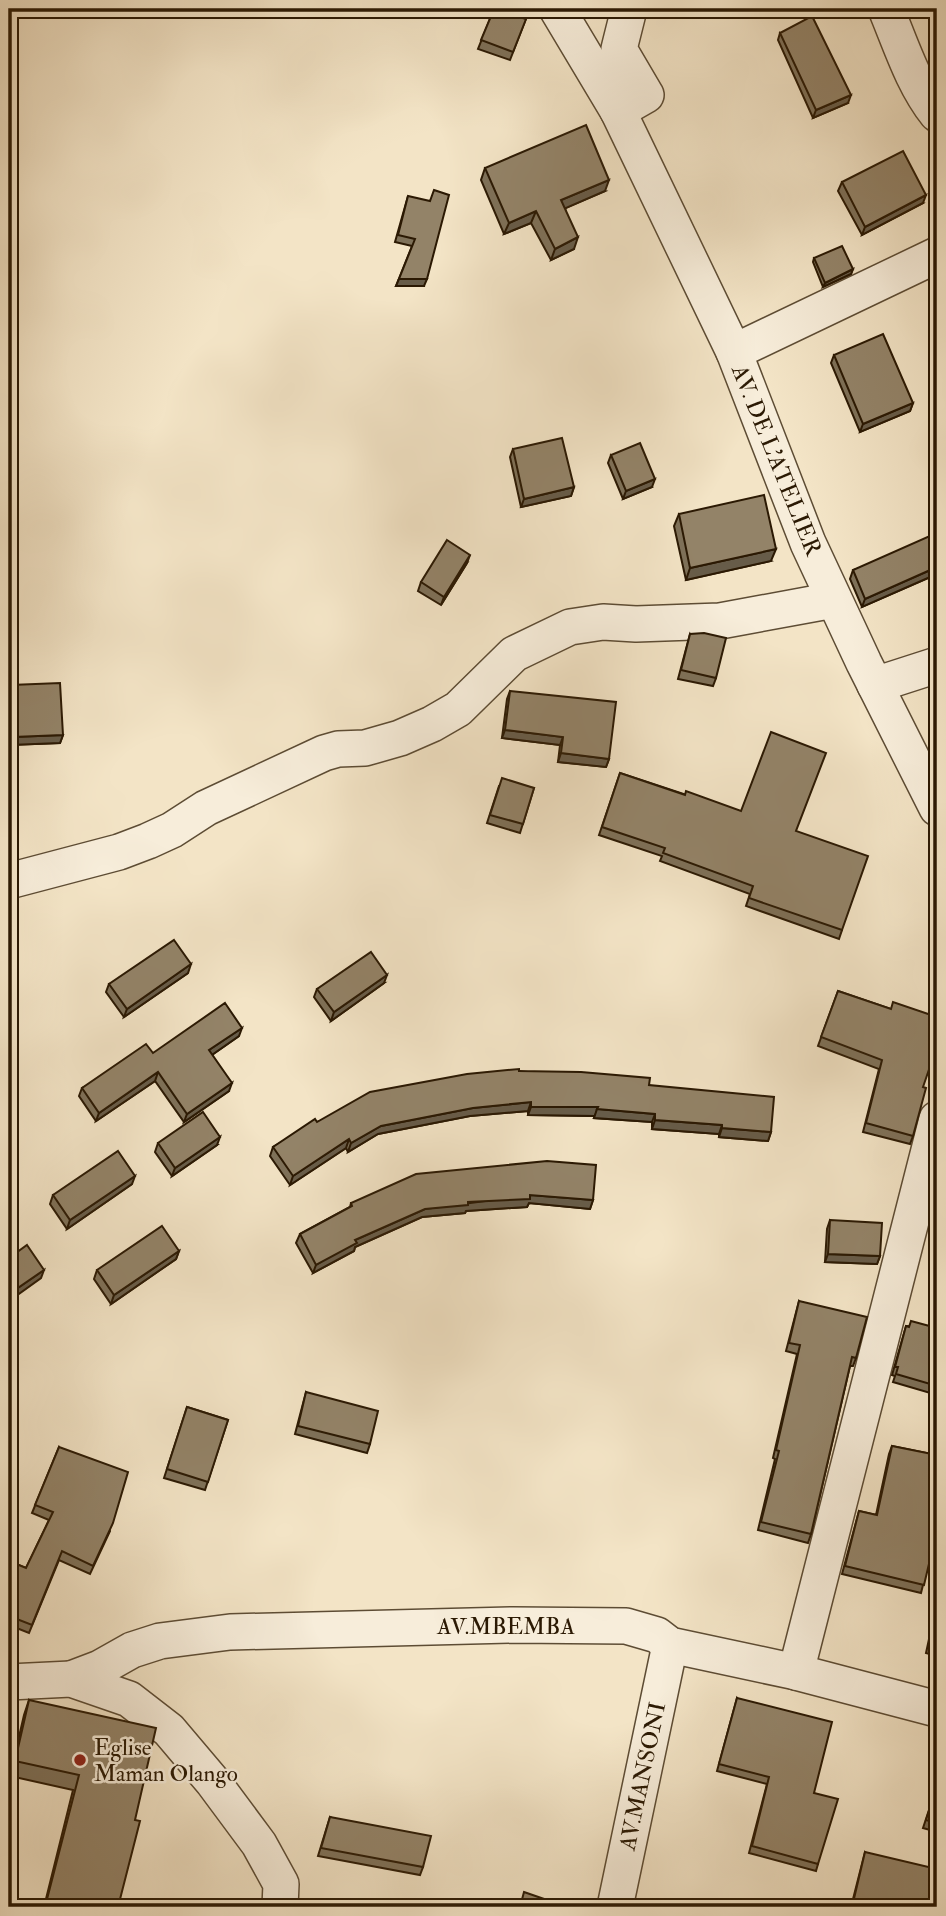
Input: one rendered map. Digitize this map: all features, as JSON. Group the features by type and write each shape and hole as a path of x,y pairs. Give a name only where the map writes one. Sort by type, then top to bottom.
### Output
{"street":[{"name":"AV. DE L'ATELIER","path":"557,9 618,111 734,352 808,543 937,808"},
{"path":"618,111 646,95 619,48 629,9"},
{"path":"886,9 910,67 937,114"},
{"path":"734,352 937,255"},
{"path":"9,881 119,852 172,830 206,808 324,753 338,749 365,748 400,738 432,724 458,709 514,654 570,627 603,622 636,624 720,621 834,600"},
{"path":"875,685 937,665"},
{"path":"796,1672 937,1119"},
{"name":"AV.MBEMBA","path":"71,1679 100,1668 132,1650 160,1641 230,1632 513,1625 626,1626 657,1635 670,1645 796,1672 937,1709"},
{"name":"AV.MANSONI","path":"615,1907 670,1645"},
{"path":"9,1682 71,1679 128,1699 170,1730 259,1844 281,1884 281,1907"}],"building":[{"path":"494,9 526,19 513,52 481,40"},
{"path":"812,16 851,95 816,110 780,33"},
{"path":"586,125 609,180 561,200 578,237 555,249 536,211 509,223 485,168"},
{"path":"903,151 926,195 865,227 842,182"},
{"path":"434,190 449,195 427,279 399,279 415,239 398,235 408,196 430,201"},
{"path":"842,246 853,269 825,283 814,258"},
{"path":"883,334 913,403 863,424 834,355"},
{"path":"562,438 574,487 524,499 513,449"},
{"path":"640,443 655,479 626,491 611,455"},
{"path":"764,495 776,549 690,568 679,514"},
{"path":"932,535 937,546 937,567 865,599 853,570"},
{"path":"447,540 470,555 444,597 421,582"},
{"path":"704,633 726,638 716,678 681,670 690,634"},
{"path":"60,683 63,735 13,737 11,685"},
{"path":"510,691 616,702 609,759 561,753 563,737 505,730"},
{"path":"771,732 826,753 796,831 868,856 842,930 749,898 753,886 663,853 665,848 602,827 620,773 685,795 686,791 741,811"},
{"path":"502,778 534,788 523,824 490,815"},
{"path":"174,940 191,964 127,1009 109,984"},
{"path":"371,952 387,975 334,1012 317,989"},
{"path":"838,991 891,1009 893,1002 937,1017 937,1046 923,1087 926,1088 913,1136 866,1123 882,1060 821,1037"},
{"path":"225,1003 242,1028 209,1050 232,1083 187,1114 158,1072 99,1113 82,1088 146,1044 153,1053"},
{"path":"519,1069 650,1078 649,1085 774,1097 771,1132 655,1120 655,1114 597,1109 598,1107 531,1107 531,1102 473,1108 381,1126 351,1143 349,1139 293,1176 273,1147 315,1119 317,1122 370,1092 467,1074"},
{"path":"203,1112 220,1137 175,1168 158,1143"},
{"path":"118,1151 135,1176 70,1220 53,1195"},
{"path":"547,1161 596,1165 593,1200 530,1195 530,1199 468,1202 468,1205 425,1209 355,1240 357,1243 316,1265 300,1234 352,1206 351,1203 416,1174"},
{"path":"830,1220 882,1223 880,1256 828,1254"},
{"path":"162,1226 179,1251 114,1295 97,1270"},
{"path":"27,1245 44,1270 9,1294 9,1258"},
{"path":"799,1301 867,1317 856,1358 852,1357 811,1534 761,1522 779,1451 776,1450 800,1345 789,1343"},
{"path":"911,1321 937,1328 937,1386 896,1374 898,1367 895,1367 906,1326 909,1327"},
{"path":"306,1392 378,1411 370,1444 298,1426"},
{"path":"187,1407 228,1420 208,1482 167,1469"},
{"path":"892,1446 937,1455 937,1530 924,1585 845,1566 859,1511 877,1515"},
{"path":"59,1447 128,1472 113,1523 93,1566 62,1551 32,1625 9,1616 9,1561 26,1568 53,1512 35,1505"},
{"path":"937,1607 937,1647 929,1645"},
{"path":"737,1698 832,1722 814,1793 838,1799 818,1864 752,1846 769,1777 719,1764"},
{"path":"29,1700 156,1728 135,1820 140,1821 118,1907 45,1907 79,1775 15,1761"},
{"path":"935,1792 937,1793 937,1823 926,1820"},
{"path":"330,1817 431,1836 423,1867 321,1848"},
{"path":"865,1852 937,1869 937,1907 852,1907"},
{"path":"524,1892 547,1900 546,1907 520,1907"}],"place":[{"name":"Eglise Maman Olango","path":"80,1760"}]}
